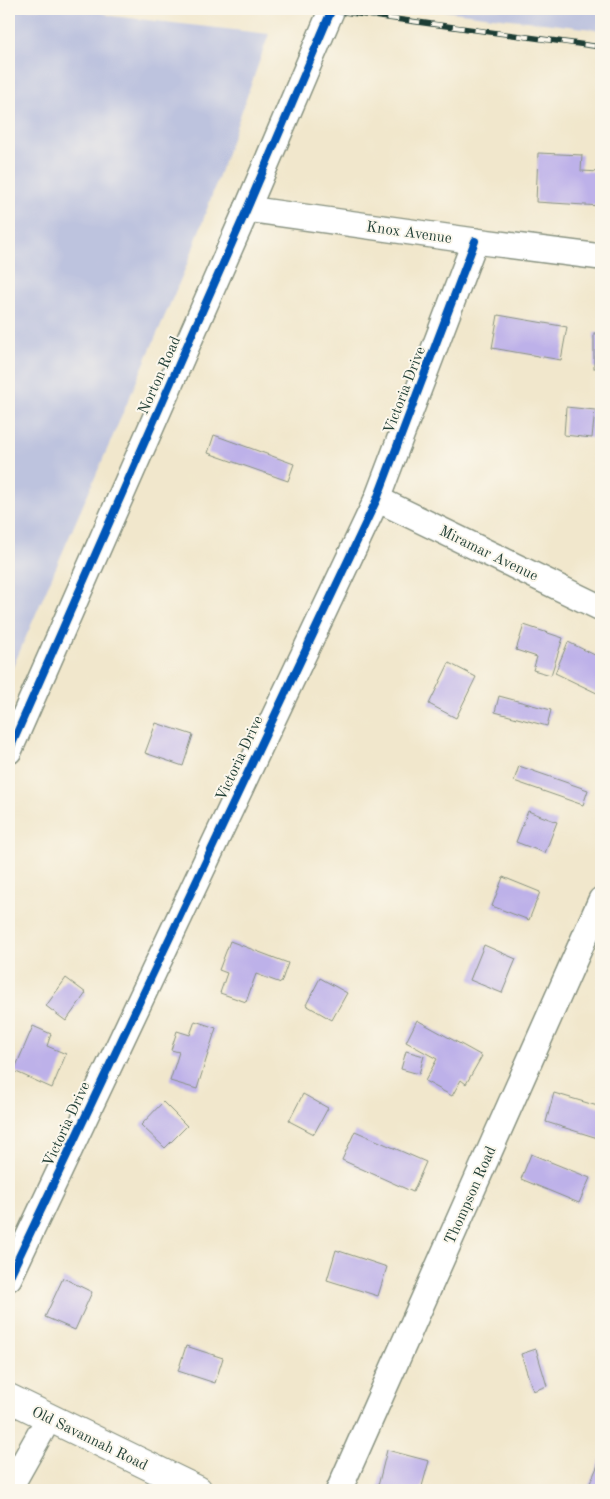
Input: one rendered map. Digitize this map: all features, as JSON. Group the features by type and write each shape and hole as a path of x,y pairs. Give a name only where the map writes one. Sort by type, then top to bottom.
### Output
{"main road":[{"name":"Old Savannah Road","path":"9,1398 198,1490"}],"street":[{"name":"Norton Road","path":"9,751 247,209 332,9"},
{"name":"Knox Avenue","path":"247,209 601,257"},
{"name":"Victoria Drive","path":"9,1278 377,498 475,241"},
{"name":"Miramar Avenue","path":"377,498 601,608"},
{"name":"Thompson Road","path":"339,1490 601,900"},
{"path":"9,1488 49,1418"}],"shaded area":[{"path":"9,9 91,9 112,16 269,34 189,260 9,676"},
{"path":"427,9 601,9 601,30"}],"building":[{"path":"538,153 582,155 581,171 601,172 601,206 536,202"},
{"path":"498,315 567,327 561,360 492,348"},
{"path":"594,333 601,333 601,368 594,368"},
{"path":"566,407 595,410 592,438 564,435"},
{"path":"214,435 294,464 288,481 208,453"},
{"path":"524,625 563,638 551,675 533,670 537,657 516,650"},
{"path":"568,642 601,658 601,695 555,673"},
{"path":"449,663 476,677 456,718 429,704"},
{"path":"499,696 551,710 547,726 495,712"},
{"path":"156,723 193,735 183,766 145,753"},
{"path":"519,766 588,790 583,805 514,781"},
{"path":"528,811 557,822 545,853 516,842"},
{"path":"503,877 540,892 529,920 492,906"},
{"path":"230,941 288,963 281,983 256,974 246,1002 220,993 227,973 219,970"},
{"path":"484,945 516,959 502,993 470,980"},
{"path":"66,978 86,993 66,1021 46,1006"},
{"path":"320,978 347,993 332,1020 306,1005"},
{"path":"417,1020 482,1056 466,1084 461,1080 452,1096 425,1081 437,1059 406,1042"},
{"path":"195,1021 216,1028 197,1089 170,1081 179,1052 171,1050 177,1031 190,1035"},
{"path":"33,1026 51,1034 47,1046 66,1054 52,1088 14,1071"},
{"path":"406,1051 424,1056 419,1074 401,1069"},
{"path":"554,1093 601,1107 601,1139 546,1122"},
{"path":"303,1094 328,1108 314,1134 289,1121"},
{"path":"163,1102 187,1126 165,1148 141,1125"},
{"path":"355,1131 426,1162 413,1192 342,1160"},
{"path":"531,1154 590,1178 579,1203 521,1179"},
{"path":"336,1250 387,1267 378,1296 327,1280"},
{"path":"63,1278 92,1292 75,1330 45,1317"},
{"path":"186,1346 223,1358 215,1383 178,1371"},
{"path":"536,1349 547,1386 533,1391 521,1354"},
{"path":"387,1450 429,1461 421,1490 377,1490"},
{"path":"601,1458 601,1490 587,1490"}],"railway":[{"path":"322,9 601,47"}],"cycle path":[{"path":"9,751 247,209 332,9"},
{"path":"9,1278 377,499 475,241"}]}
